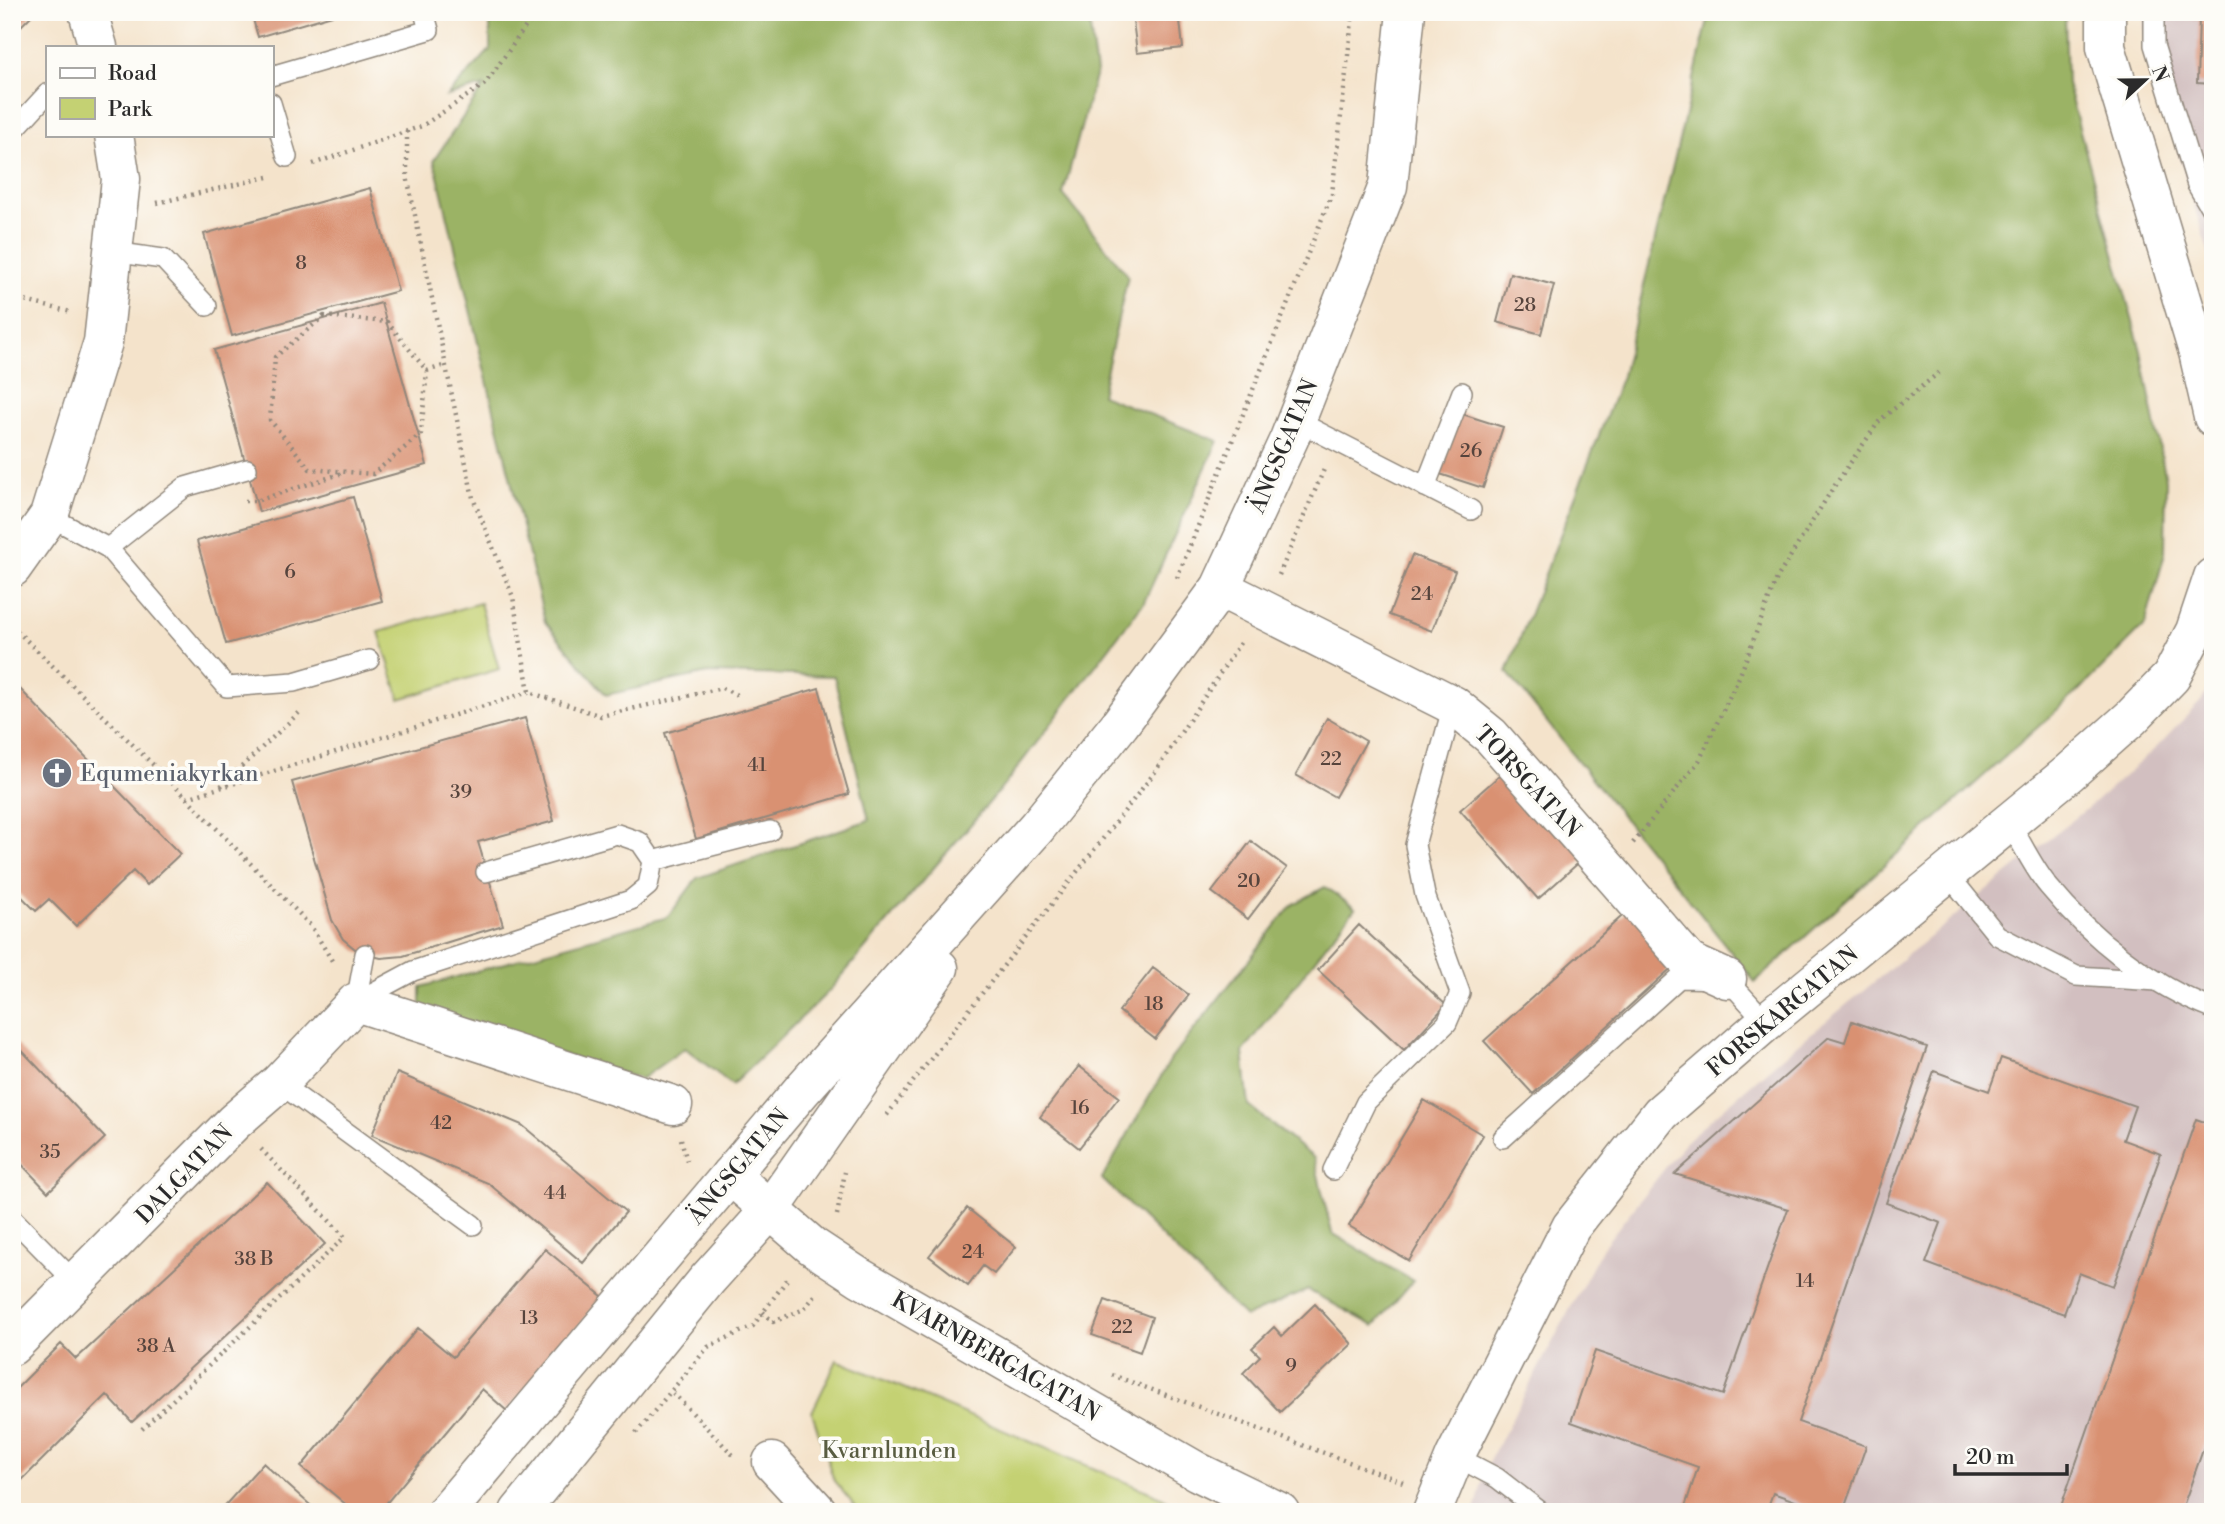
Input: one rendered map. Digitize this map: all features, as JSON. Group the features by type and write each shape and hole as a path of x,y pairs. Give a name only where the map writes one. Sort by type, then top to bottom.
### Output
{"street":[{"path":"88,12 98,46"},
{"name":"ÄNGSGATAN","path":"446,1512 714,1168 802,1090 1037,827 1120,724 1220,588 1297,421 1388,186 1406,12"},
{"path":"2105,12 2106,47 2198,352 2213,417"},
{"path":"12,568 49,516 103,342 121,179 114,136"},
{"name":"FORSKARGATAN","path":"1434,1503 1455,1456 1572,1227 1661,1114 1766,1022 2131,718 2171,677 2195,631 2213,578"},
{"name":"TORSGATAN","path":"1220,588 1453,705 1491,736 1689,962 1727,979"},
{"name":"ÄNGSGATAN","path":"519,1512 707,1280 770,1210 1037,827"},
{"path":"356,1002 673,1105"},
{"name":"DALGATAN","path":"12,1346 77,1284 234,1122 279,1083 356,1002"},
{"name":"KVARNBERGAGATAN","path":"714,1168 812,1246 859,1277 1186,1465 1280,1512"},
{"path":"772,1462 818,1512"}],"lane":[{"path":"273,75 429,30 424,12"},
{"path":"2154,12 2154,45 2197,185 2213,212"},
{"path":"12,132 46,95"},
{"path":"273,110 287,157"},
{"path":"113,252 163,260 208,306"},
{"path":"1425,486 1462,392"},
{"path":"1297,421 1471,510"},
{"path":"108,548 185,486 247,469"},
{"path":"49,516 108,548 227,687 295,682 369,660"},
{"path":"1333,1170 1366,1102 1447,1023 1460,993 1425,895 1415,845 1453,705"},
{"path":"2009,822 2048,886 2108,948 2160,981 2213,1009"},
{"path":"486,872 617,834 640,842 653,862 770,831"},
{"name":"DALGATAN","path":"356,1002 412,971 631,900 648,886 653,862"},
{"path":"1947,873 1997,934 2076,976 2160,981"},
{"path":"356,1002 365,954"},
{"path":"1503,1138 1679,978 1727,979 1766,1022"},
{"path":"279,1083 473,1225"},
{"path":"12,1218 77,1284"},
{"path":"1455,1456 1497,1478 1541,1512"}],"path":[{"path":"310,165 422,126 485,85 536,12"},
{"path":"1176,579 1332,194 1353,12"},
{"path":"407,131 407,176 472,498 513,597 529,692"},
{"path":"119,212 272,176"},
{"path":"12,298 106,321"},
{"path":"324,316 387,322 427,371 421,434 373,474 346,472 310,468 270,420 275,357 324,316"},
{"path":"427,371 446,365"},
{"path":"1615,878 1637,834 1699,761 1740,675 1777,578 1833,488 1880,420 1941,371"},
{"path":"256,501 346,472"},
{"path":"12,626 187,798 311,926 356,1002"},
{"path":"218,788 299,713 336,670"},
{"path":"187,798 529,692 601,716 722,688 738,696"},
{"path":"673,1105 689,1170 714,1168"},
{"path":"142,1429 345,1237 234,1122"},
{"path":"1111,1375 1434,1503"},
{"path":"673,1393 740,1462 772,1462"}],"shaded area":[{"path":"2144,12 2213,12 2213,268 2145,42"},
{"path":"2213,680 2213,1512 1475,1512 1485,1469 1603,1247 1688,1139 1792,1049 2095,802 2158,746 2202,700"}],"green space":[{"path":"490,12 1088,12 1096,73 1063,194 1128,276 1101,395 1218,441 1144,602 1005,784 829,991 732,1085 685,1048 641,1079 421,1010 421,987 668,917 697,878 869,820 834,676 708,673 606,695 545,622 434,160 484,86 447,96 490,50"},
{"path":"1710,12 2065,12 2067,84 2141,351 2166,480 2165,553 2145,625 2089,681 1755,982 1507,672 1622,376"},
{"path":"480,603 499,669 400,699 379,632"},
{"path":"1325,887 1355,908 1243,1052 1249,1106 1314,1158 1332,1233 1413,1281 1374,1326 1308,1290 1245,1317 1102,1179 1171,1059 1292,905"},
{"name":"Kvarnlunden","path":"837,1360 1159,1496 1190,1512 860,1512 834,1481 812,1412"}],"building":[{"path":"12,12 35,12 12,35"},
{"path":"251,12 339,12 339,13 258,37"},
{"path":"1132,12 1179,12 1183,48 1137,53"},
{"path":"2176,12 2213,12 2213,84 2197,83 2199,19 2176,18"},
{"path":"370,188 398,291 232,336 204,234"},
{"path":"1510,273 1554,285 1541,334 1497,322"},
{"path":"381,303 427,465 259,512 214,350"},
{"path":"1459,413 1503,427 1483,488 1440,474"},
{"path":"353,497 382,601 226,644 197,541"},
{"path":"1412,555 1455,571 1432,631 1389,615"},
{"name":"Equmeniakyrkan","path":"18,687 180,854 147,885 133,871 76,926 49,899 36,911 12,887 12,693"},
{"path":"819,688 849,794 696,839 665,733"},
{"path":"525,718 554,821 478,842 503,925 403,956 381,958 360,953 343,939 332,920 292,782"},
{"path":"1327,718 1366,741 1335,797 1296,775"},
{"path":"1506,770 1584,858 1538,899 1460,810"},
{"path":"1251,841 1287,868 1248,919 1212,892"},
{"path":"1631,908 1679,961 1533,1094 1484,1041"},
{"path":"1359,925 1446,1005 1404,1050 1318,970"},
{"path":"1153,968 1189,995 1155,1039 1119,1011"},
{"path":"1852,1021 1927,1047 1798,1422 1866,1446 1843,1512 1826,1512 1773,1493 1766,1512 1699,1512 1685,1507 1698,1467 1571,1422 1595,1351 1723,1395 1788,1209 1675,1174 1829,1037 1845,1042"},
{"path":"12,1040 105,1138 48,1192 12,1154"},
{"path":"2001,1058 2135,1106 2123,1140 2161,1154 2113,1286 2079,1273 2064,1314 1926,1263 1941,1223 1886,1203 1934,1071 1989,1091"},
{"path":"1079,1066 1119,1097 1079,1148 1040,1117"},
{"path":"397,1073 522,1125 626,1212 583,1263 488,1183 372,1135"},
{"path":"1424,1100 1483,1135 1409,1261 1349,1226"},
{"path":"2196,1119 2213,1125 2213,1431 2210,1430 2181,1512 2059,1512"},
{"path":"267,1182 325,1244 132,1422 107,1395 12,1490 12,1393 61,1344 76,1359"},
{"path":"967,1208 1016,1247 994,1274 983,1266 968,1286 929,1256"},
{"path":"545,1249 603,1297 507,1411 482,1389 379,1512 355,1512 301,1467 418,1328 453,1357"},
{"path":"1105,1300 1152,1317 1140,1352 1092,1335"},
{"path":"1315,1304 1352,1344 1280,1412 1243,1373 1260,1356 1252,1348 1274,1327 1282,1336"},
{"path":"263,1463 318,1512 219,1512"}],"place":[{"name":"Equmeniakyrkan","path":"57,773"}]}
